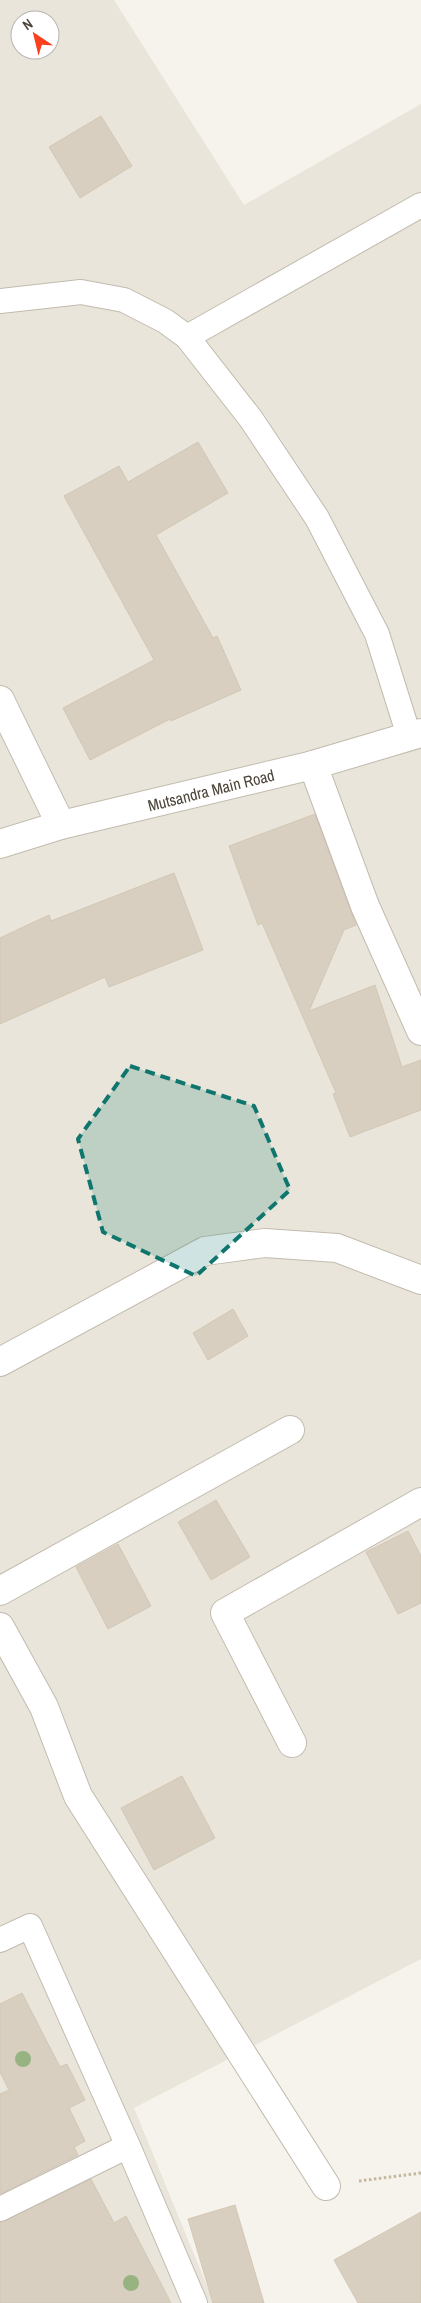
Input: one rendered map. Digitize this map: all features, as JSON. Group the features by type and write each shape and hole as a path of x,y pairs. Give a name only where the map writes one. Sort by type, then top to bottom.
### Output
{"street":[{"path":"0,700 61,825"},
{"name":"Mutsandra Main Road","path":"0,844 61,825 313,765 415,734"},
{"path":"313,765 365,906 421,1031"},
{"path":"0,1362 205,1251 265,1242 338,1248 421,1280"},
{"path":"0,1591 290,1430"},
{"path":"292,1743 224,1613 421,1502"},
{"path":"0,1626 44,1707 78,1796 326,2186"}],"lane":[{"path":"187,336 421,205"},
{"path":"0,301 81,292 124,300 165,321 187,336 251,419 317,518 376,634 415,734"},
{"path":"0,1940 30,1926 128,2146 195,2303"},
{"path":"0,2209 128,2146"}],"path":[{"path":"326,2186 421,2173"}],"highlighted area":[{"path":"130,1066 254,1106 290,1190 196,1276 103,1232 78,1139"}],"shaded area":[{"path":"0,0 114,0 244,205 421,104 421,1959 134,2108 214,2303 0,2303"}],"building":[{"path":"101,116 132,166 80,198 49,147"},
{"path":"198,442 228,493 156,535 213,638 217,636 241,690 171,721 170,719 90,760 63,708 154,660 64,496 119,466 128,482"},
{"path":"315,814 356,925 344,930 309,1011 375,985 402,1067 421,1060 421,1110 350,1137 333,1094 336,1093 262,923 258,925 229,846"},
{"path":"174,873 203,950 109,987 105,977 0,1024 0,938 49,915 51,921"},
{"path":"233,1309 248,1336 208,1360 193,1333"},
{"path":"216,1500 250,1557 211,1580 178,1522"},
{"path":"408,1531 421,1556 421,1603 398,1614 366,1552"},
{"path":"118,1544 151,1606 108,1629 76,1567"},
{"path":"182,1776 215,1838 154,1870 121,1808"},
{"path":"22,1993 60,2067 67,2064 85,2100 69,2108 85,2141 74,2147 78,2155 0,2194 0,2094 9,2090 0,2072 0,2004"},
{"path":"91,2179 114,2223 126,2216 171,2303 0,2303 0,2223"},
{"path":"235,2205 264,2303 213,2303 188,2219"},
{"path":"421,2212 421,2303 358,2303 334,2260"}]}
